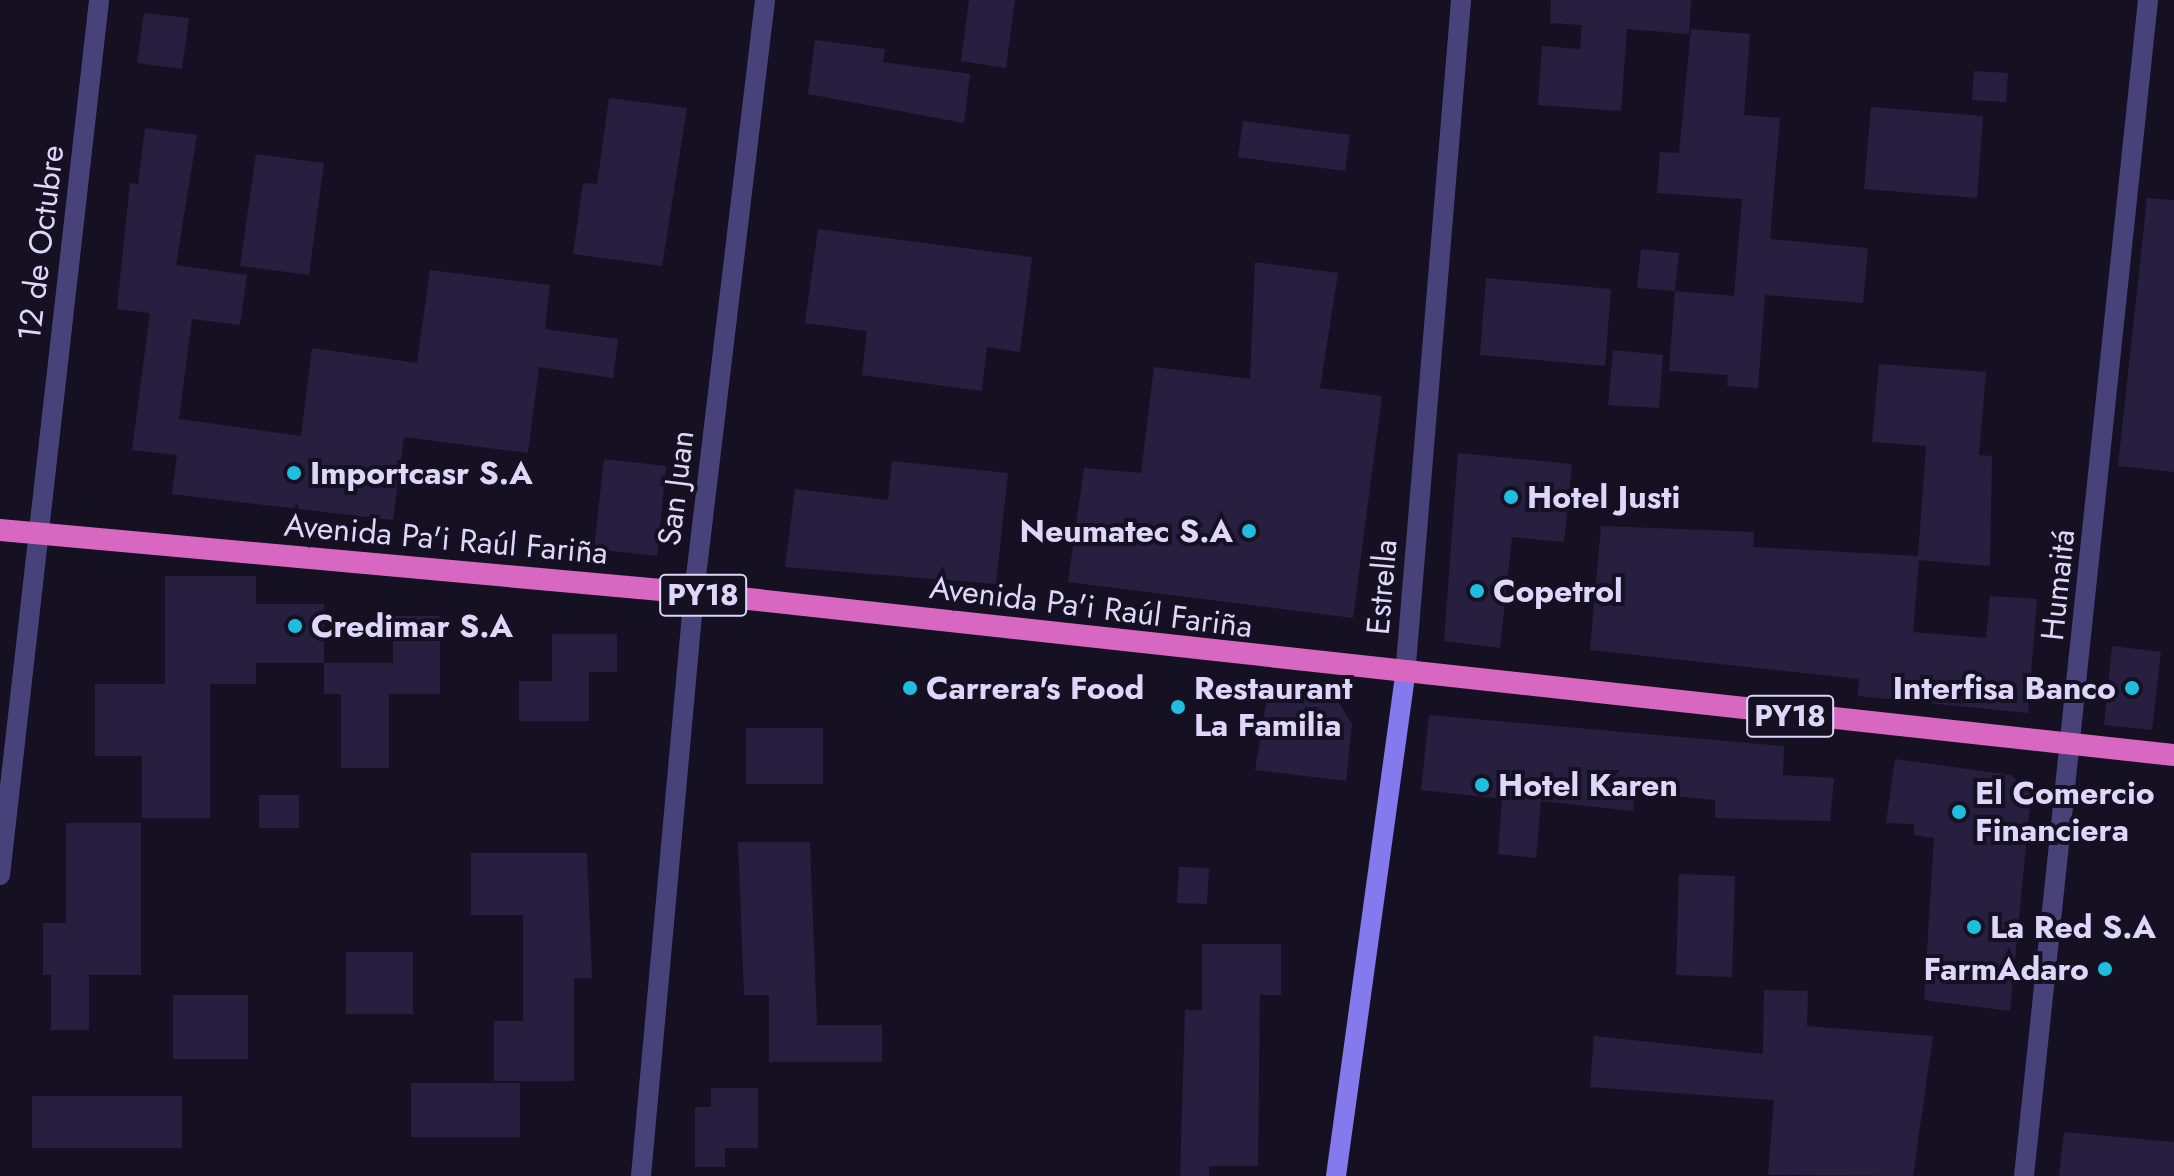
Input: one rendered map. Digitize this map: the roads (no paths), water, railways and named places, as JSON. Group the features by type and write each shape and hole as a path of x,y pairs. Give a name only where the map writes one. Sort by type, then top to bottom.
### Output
{"highway":[{"name":"Avenida Pa'i Raúl Fariña","path":"0,530 694,593 1405,676 2174,755"}],"main road":[{"name":"Estrella","path":"1336,1176 1405,676"}],"street":[{"name":"12 de Octubre","path":"0,875 99,0"},
{"name":"San Juan","path":"641,1176 694,593 765,0"},
{"name":"Estrella","path":"1405,676 1461,0"},
{"name":"Humaitá","path":"2024,1176 2072,745 2148,0"}],"place":[{"name":"Importcasr S.A","path":"294,473"},
{"name":"Hotel Justi","path":"1511,497"},
{"name":"Neumatec S.A","path":"1249,531"},
{"name":"Copetrol","path":"1477,591"},
{"name":"Credimar S.A","path":"295,626"},
{"name":"Carrera's Food","path":"910,688"},
{"name":"Interfisa Banco","path":"2132,688"},
{"name":"Restaurant La Familia","path":"1178,707"},
{"name":"Hotel Karen","path":"1482,785"},
{"name":"El Comercio Financiera","path":"1959,812"},
{"name":"La Red S.A","path":"1974,927"},
{"name":"FarmAdaro","path":"2105,969"}]}
